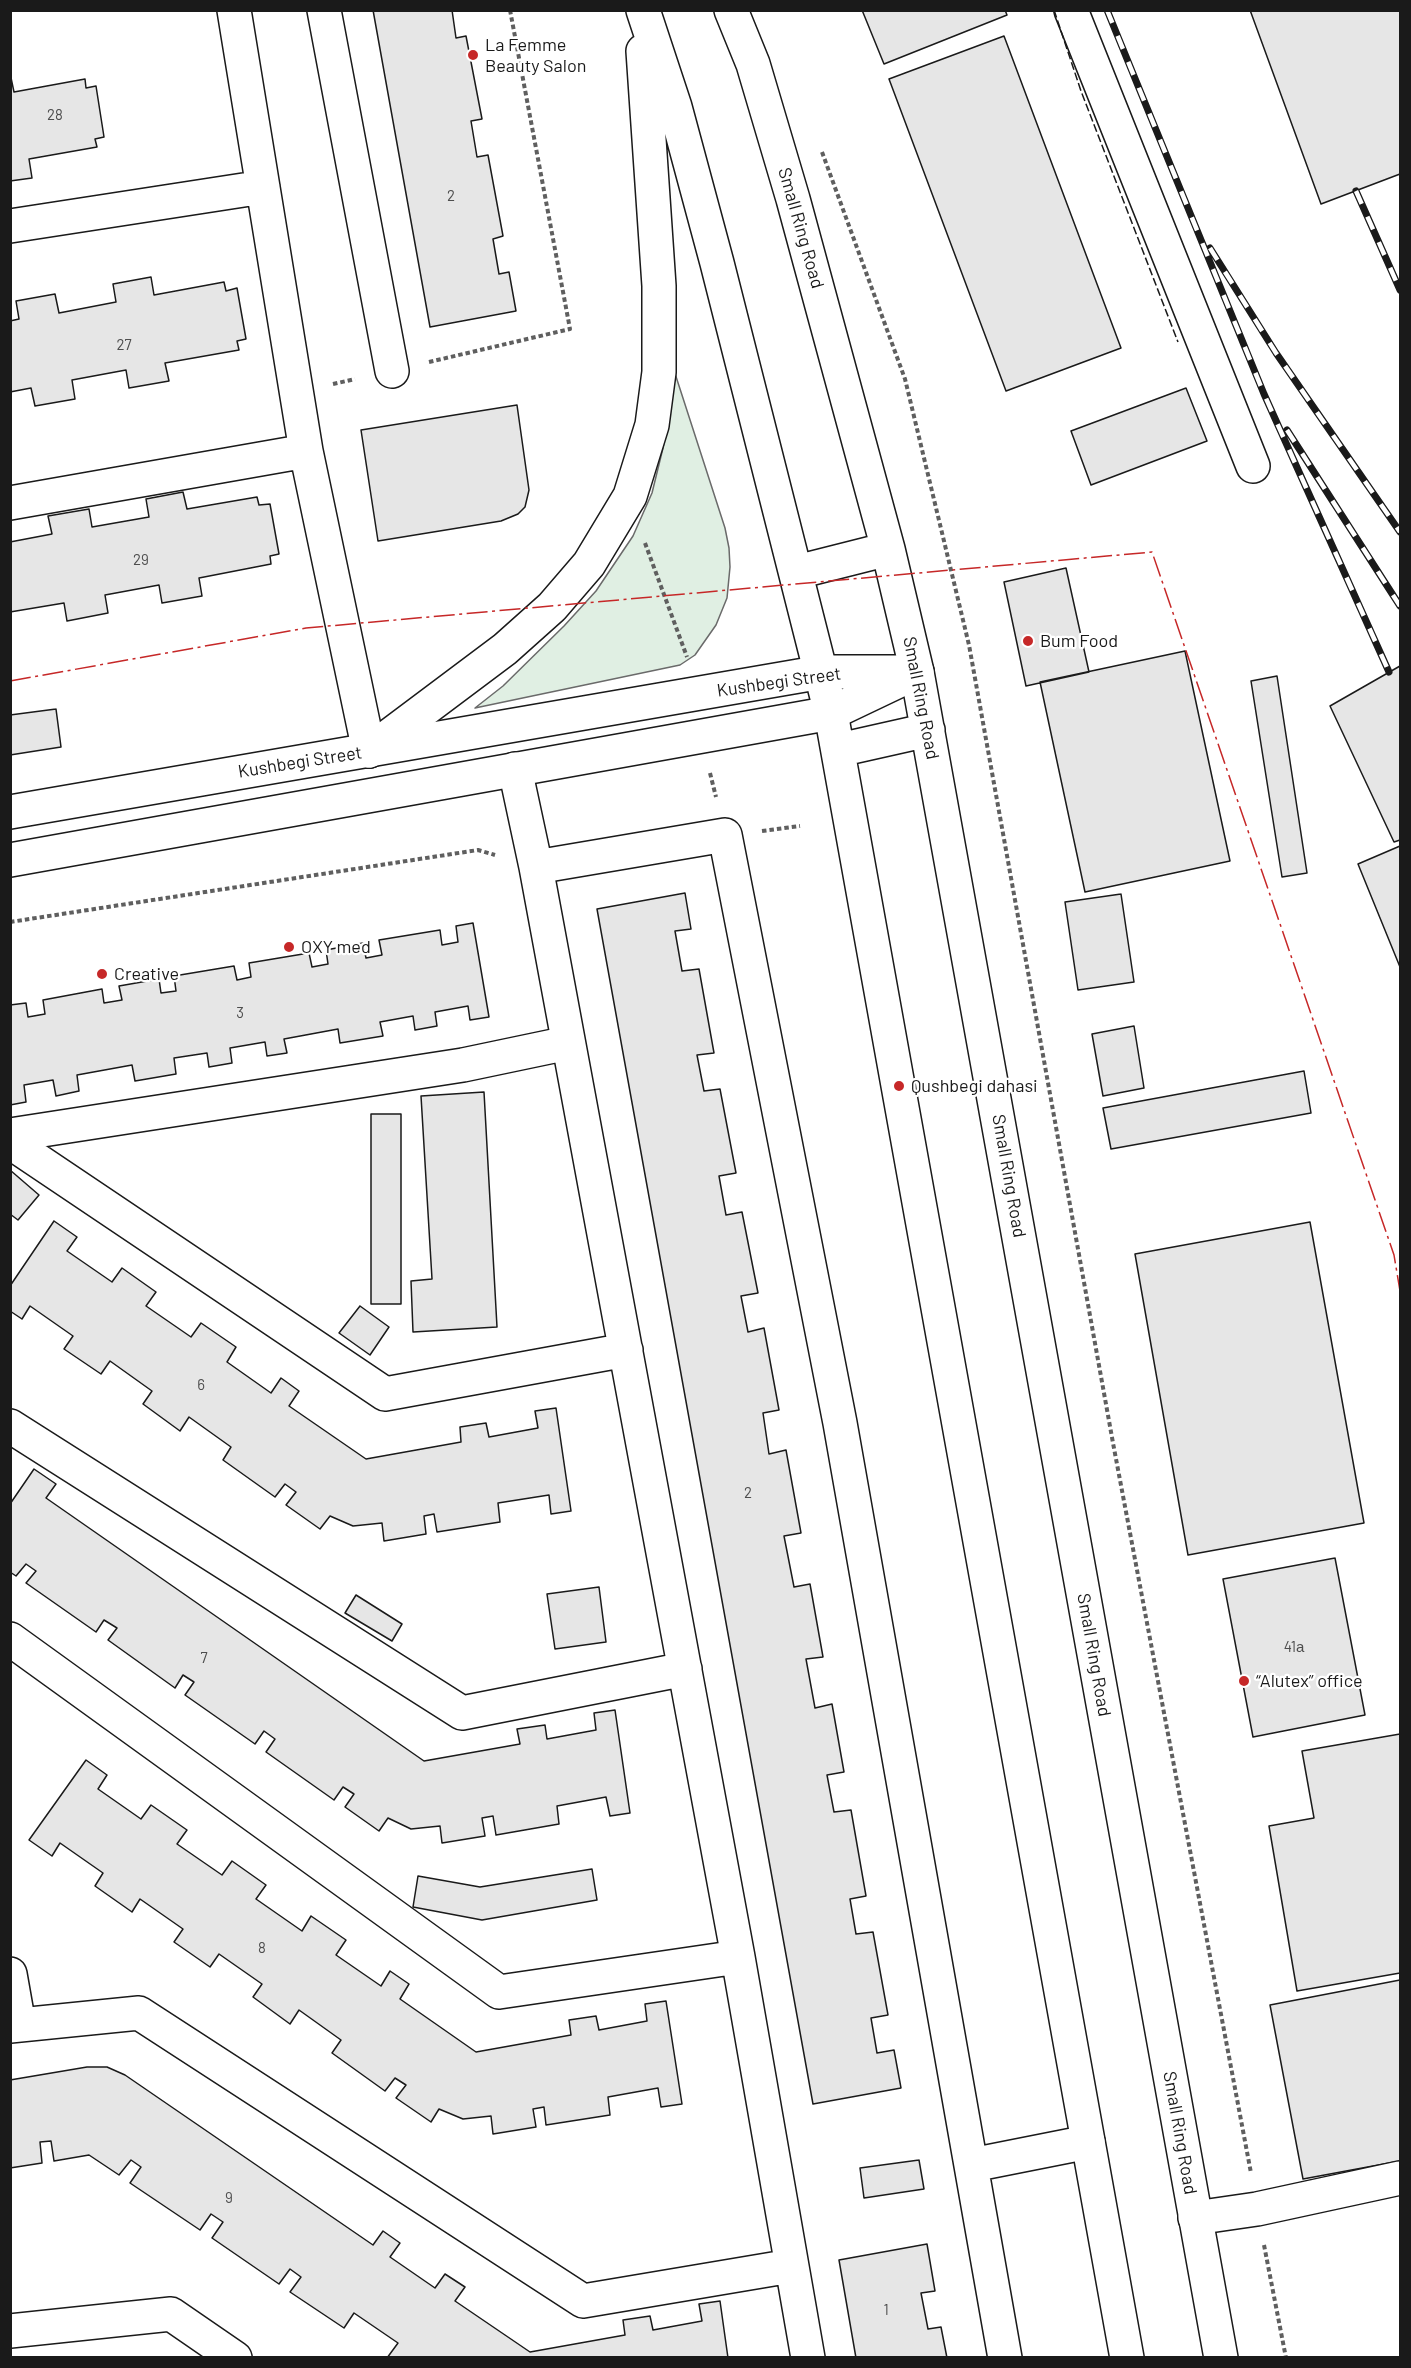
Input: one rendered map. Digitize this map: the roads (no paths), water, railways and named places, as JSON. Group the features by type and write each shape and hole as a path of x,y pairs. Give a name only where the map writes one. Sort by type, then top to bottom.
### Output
{"main road":[{"path":"234,10 306,451 369,751 505,649 552,608 589,564 630,496 652,424 660,343 641,10"},
{"path":"324,10 393,371"},
{"path":"641,10 681,130 797,572 831,713 1127,2358"},
{"name":"Small Ring Road","path":"731,10 753,64 793,199 888,549 917,672 1221,2358"},
{"path":"1071,10 1253,466"},
{"path":"10,226 263,188"},
{"path":"10,503 306,451"},
{"path":"797,572 888,549"},
{"name":"Kushbegi Street","path":"10,812 822,672 917,672"},
{"name":"Kushbegi Street","path":"10,860 831,713 917,672"},
{"path":"838,750 928,730"},
{"path":"515,769 536,867 738,1957 808,2358"},
{"path":"536,867 725,836 840,1423 1005,2358"},
{"path":"10,1135 452,1066 568,1043"},
{"path":"10,1142 385,1394 626,1350"},
{"path":"10,1426 462,1713 685,1670"},
{"path":"10,1639 499,1992 738,1957"},
{"path":"10,1974 15,2025 140,2013 583,2301 791,2266"},
{"path":"972,2166 1088,2142"},
{"path":"1196,2218 1257,2209 1401,2178"},
{"path":"10,2331 171,2314 235,2358"}],"railway":[{"path":"1107,10 1264,394 1389,672"},
{"path":"1356,191 1400,290"},
{"path":"1210,248 1276,353 1400,532"},
{"path":"1287,430 1400,606"}],"place":[{"name":"La Femme Beauty Salon","path":"473,55"},
{"name":"Bum Food","path":"1028,641"},
{"name":"OXY med","path":"289,947"},
{"name":"Creative","path":"102,974"},
{"name":"Qushbegi dahasi","path":"899,1086"},
{"name":"“Alutex” office","path":"1244,1681"}]}
